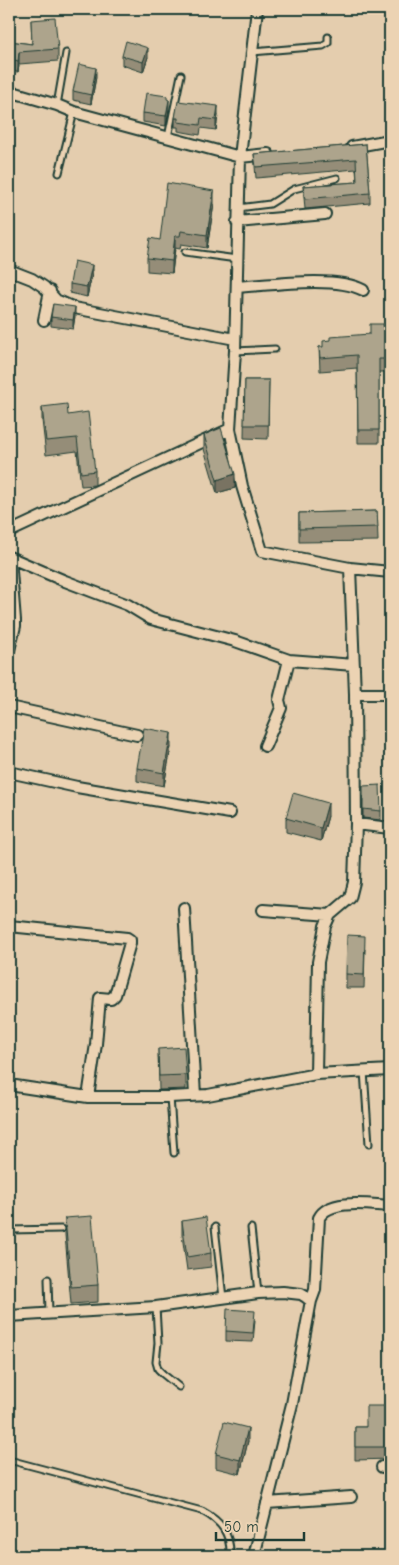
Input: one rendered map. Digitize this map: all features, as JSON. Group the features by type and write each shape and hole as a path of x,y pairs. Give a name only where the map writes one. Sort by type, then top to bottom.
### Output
{"street":[{"path":"257,9 240,156 235,351 230,429 242,486 262,551 350,568 390,572"},
{"path":"9,90 74,112 240,156 278,153"},
{"path":"345,148 390,140"},
{"path":"237,222 325,214"},
{"path":"9,270 32,279 50,292 56,300 74,308 235,339"},
{"path":"237,287 320,282 357,287 363,290"},
{"path":"44,320 50,292"},
{"path":"9,532 230,429"},
{"path":"9,650 15,626 10,558 128,605 151,619 235,641 289,660 354,665"},
{"path":"316,1074 318,962 325,926 330,916 350,898 354,882 356,824 355,694 350,568"},
{"path":"265,746 281,708 280,700 289,660"},
{"path":"355,694 390,694"},
{"path":"9,707 137,735"},
{"path":"9,772 77,787 230,813"},
{"path":"356,824 390,828"},
{"path":"184,908 195,1095"},
{"path":"263,910 330,916"},
{"path":"9,926 127,938 130,940 115,995 111,999 100,998 96,1044 88,1097"},
{"path":"9,1085 88,1097 170,1097 208,1095 316,1074 390,1070"},
{"path":"254,1556 292,1404 310,1302 315,1290 319,1218 322,1212 328,1208 348,1204 390,1206"},
{"path":"9,1316 156,1308 258,1293 283,1292 301,1294 310,1302"},
{"path":"267,1503 351,1497"}],"lane":[{"path":"252,52 323,46 328,44 328,36"},
{"path":"57,105 66,53"},
{"path":"168,137 181,75"},
{"path":"59,173 74,112"},
{"path":"238,208 270,204 294,189 337,178"},
{"path":"185,252 236,259"},
{"path":"235,351 275,349"},
{"path":"364,1072 369,1144"},
{"path":"170,1097 174,1153"},
{"path":"215,1227 223,1298"},
{"path":"251,1228 258,1293"},
{"path":"9,1230 61,1230"},
{"path":"48,1279 49,1314"},
{"path":"156,1308 158,1343 156,1362 158,1369 179,1387"},
{"path":"9,1460 202,1511 211,1516 225,1532 229,1541 230,1556"}],"building":[{"path":"55,18 58,49 19,52 18,61 9,59 9,41 32,44 31,20"},
{"path":"126,41 148,48 143,62 122,56"},
{"path":"79,64 96,68 91,95 73,91"},
{"path":"146,93 167,96 169,100 166,116 143,113"},
{"path":"178,101 218,106 216,120 201,118 200,125 178,122 178,118 175,118"},
{"path":"366,144 370,193 305,199 303,186 357,182 356,159 256,167 254,154"},
{"path":"167,183 214,191 207,235 181,231 180,236 175,236 172,261 147,258 150,238 160,240"},
{"path":"74,261 92,265 87,287 70,284"},
{"path":"53,304 75,307 73,320 51,317"},
{"path":"370,324 384,324 383,327 390,327 390,359 379,359 379,430 358,430 357,355 320,358 319,347 323,347 323,341 330,340 330,337 370,334"},
{"path":"245,380 269,380 268,425 244,425"},
{"path":"67,404 68,415 88,412 95,471 81,473 77,438 46,441 42,407"},
{"path":"221,428 235,474 217,480 204,435"},
{"path":"377,511 378,527 299,529 299,513"},
{"path":"144,728 171,733 164,773 137,768"},
{"path":"380,785 381,811 363,809 363,786"},
{"path":"293,793 328,803 321,828 286,818"},
{"path":"347,935 365,936 364,975 346,974"},
{"path":"184,1047 186,1075 159,1076 158,1049"},
{"path":"92,1216 98,1285 71,1287 65,1218"},
{"path":"206,1217 211,1253 187,1257 182,1221"},
{"path":"227,1309 255,1311 253,1333 226,1331"},
{"path":"366,1406 390,1406 390,1447 355,1447 355,1427 366,1427"},
{"path":"224,1422 248,1428 240,1460 216,1454"}]}
